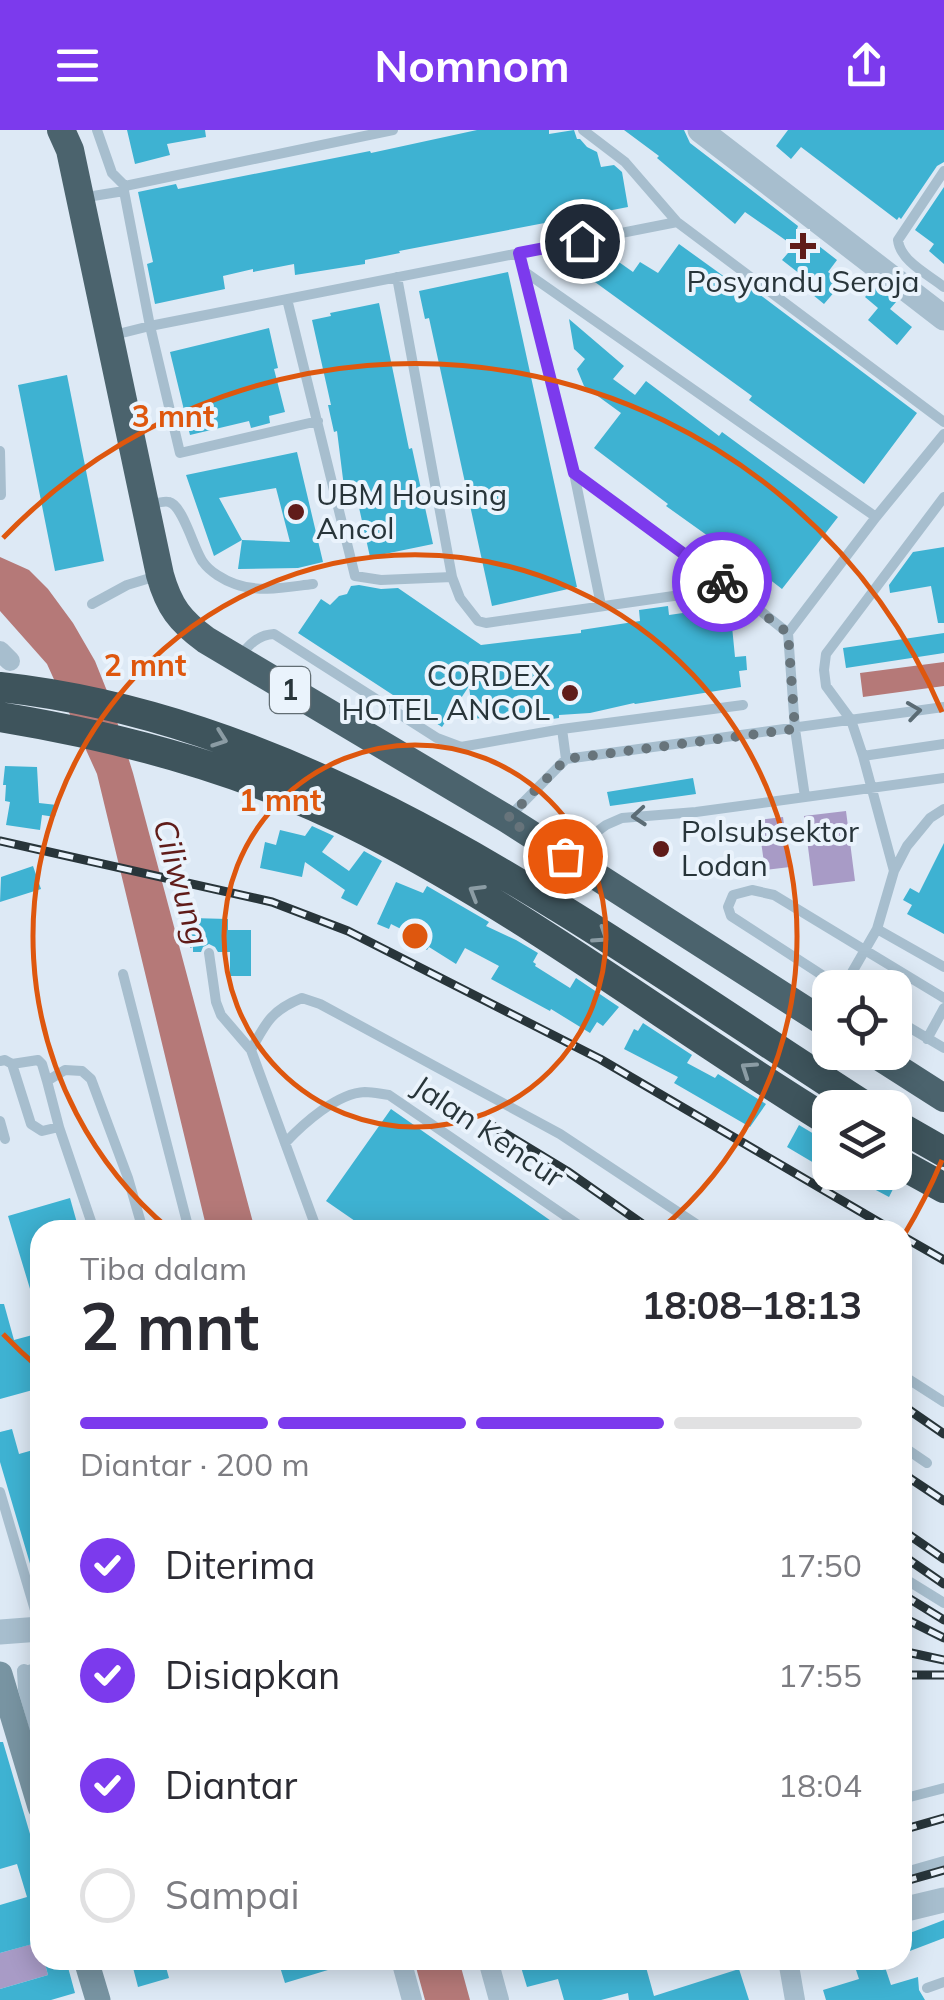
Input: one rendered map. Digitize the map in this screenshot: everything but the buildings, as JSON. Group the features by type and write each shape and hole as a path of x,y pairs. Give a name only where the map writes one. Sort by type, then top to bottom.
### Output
{"highway":[{"name":"1","path":"62,130 81,198 160,575 165,592 185,624 812,1010"},
{"name":"1","path":"3,666 215,736 407,820 527,888 840,1090"},
{"path":"0,717 170,753 220,769 366,831 477,892 812,1110"},
{"path":"900,1070 944,1098"},
{"path":"912,1134 944,1152"},
{"path":"912,1170 944,1188"}],"main road":[{"path":"12,1672 30,1750"},
{"path":"89,1970 98,2000"}],"street":[{"path":"700,130 944,318"},
{"path":"0,1636 30,1632"},
{"path":"12,1672 25,1689 30,1706"},
{"path":"912,1908 944,1900"},
{"path":"404,1970 412,2000"},
{"path":"491,1970 499,2000"},
{"path":"790,1970 795,2000"}],"lane":[{"path":"97,130 112,173 125,188 150,326 180,453 318,421"},
{"path":"81,198 393,130"},
{"path":"583,130 624,162 676,222 944,422"},
{"path":"944,171 898,240 904,256 944,288"},
{"path":"110,336 676,222"},
{"path":"519,253 574,473 601,604"},
{"path":"525,272 876,517"},
{"path":"397,277 452,577 460,598 482,622 729,588"},
{"path":"287,299 355,576 381,580 452,577"},
{"path":"805,797 788,633 944,434"},
{"path":"0,450 1,495"},
{"path":"574,473 788,633"},
{"path":"894,870 851,720 826,686 826,654 944,496"},
{"path":"145,506 172,504 204,564 222,578 259,589 312,584"},
{"path":"92,604 127,585 160,575"},
{"path":"238,659 253,641 264,634 274,634 437,738 461,747 743,705"},
{"path":"507,819 566,759 944,707"},
{"path":"562,729 566,759"},
{"path":"863,756 944,744"},
{"path":"565,856 606,825 622,818 696,812 944,778"},
{"path":"854,970 876,929 894,870 930,818 944,809"},
{"path":"815,970 731,916 728,907 733,895 752,890 774,895 944,998"},
{"path":"876,929 944,966"},
{"path":"889,963 900,943"},
{"path":"209,954 221,1015 251,1050 313,1220"},
{"path":"123,974 187,1220"},
{"path":"251,1050 281,1006 302,998 320,1004 560,1134 690,1220"},
{"path":"927,1039 944,1008"},
{"path":"912,1030 944,1048"},
{"path":"59,1127 42,1130 31,1124 6,1062 38,1060 42,1064 91,1220"},
{"path":"47,1081 64,1070 74,1069 91,1079 140,1220"},
{"name":"Jalan Kencur","path":"285,1144 306,1121 328,1106 361,1092 389,1095 571,1220"},
{"path":"0,1121 6,1139"},
{"path":"912,1381 944,1402"},
{"path":"912,1453 927,1463"},
{"path":"0,1492 30,1596"},
{"path":"912,1584 944,1602"},
{"path":"912,1796 944,1788"},
{"path":"912,1870 944,1861"},
{"path":"927,1988 944,1982"}],"shaded area":[{"path":"0,557 29,570 48,589 95,661 133,773 252,1220 205,1220 97,774 47,664 0,611"},
{"path":"944,662 944,686 863,697 860,673"},
{"path":"846,811 855,881 813,886 804,816"},
{"path":"783,817 790,867 765,870 758,820"},
{"path":"30,1945 30,1970 47,1970 48,1975 0,1989 0,1953"},
{"path":"417,1970 462,1970 470,2000 425,2000"}],"railway":[{"path":"0,841 272,902 348,931 600,1059 875,1220"},
{"path":"488,1123 637,1220"},
{"path":"912,1242 944,1260"},
{"path":"912,1412 944,1434"},
{"path":"912,1480 944,1501"},
{"path":"912,1537 944,1559"},
{"path":"912,1562 944,1584"},
{"path":"912,1600 944,1620"},
{"path":"912,1622 944,1638"},
{"path":"912,1653 944,1660"},
{"path":"912,1675 944,1675"},
{"path":"912,1827 944,1818"},
{"path":"912,1879 944,1870"}],"way so far":[{"path":"565,856 507,819 566,759 795,729 788,633 722,582"}],"place":[{"name":"Posyandu Seroja","path":"803,246"},
{"name":"UBM Housing Ancol","path":"296,512"},
{"name":"CORDEX HOTEL ANCOL","path":"570,693"},
{"name":"Polsubsektor Lodan","path":"661,849"}],"route":[{"path":"582,241 519,253 574,473 722,582"}],"water label":[{"name":"Ciliwung","path":"181,882"}]}
